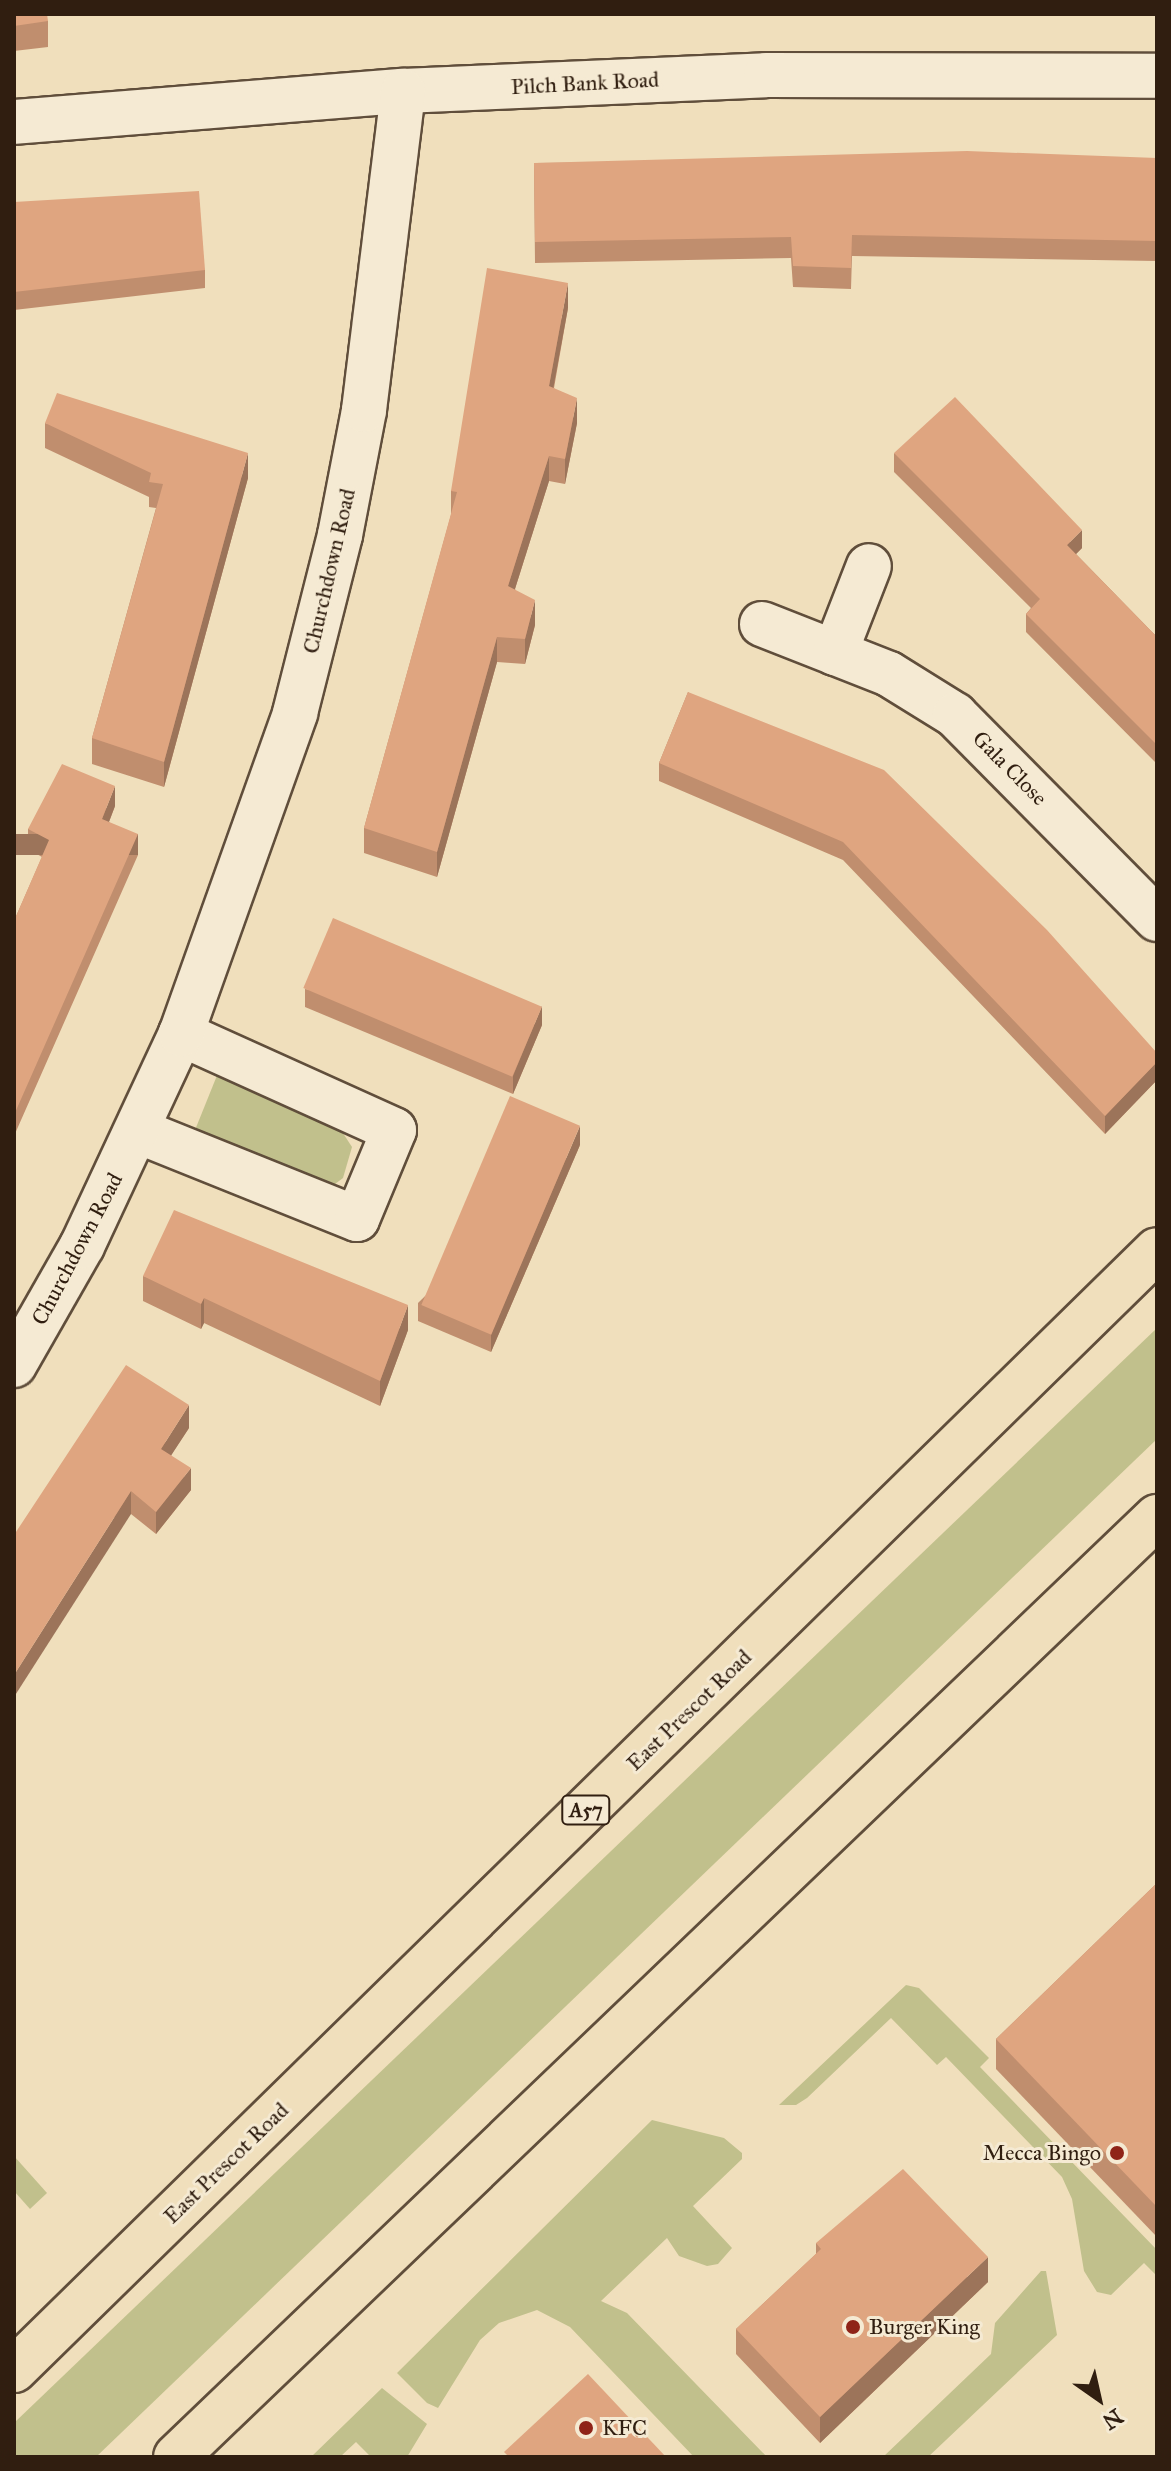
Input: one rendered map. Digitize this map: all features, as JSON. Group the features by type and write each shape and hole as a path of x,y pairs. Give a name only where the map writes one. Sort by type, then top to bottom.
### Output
{"highway":[{"name":"East Prescot Road","path":"14,2370 1157,1250"},
{"path":"176,2457 1157,1517"}],"street":[{"name":"Pilch Bank Road","path":"14,122 403,91 766,75 1157,76"},
{"name":"Churchdown Road","path":"14,1365 138,1131 181,1034 295,713 340,535 384,279 403,91"},
{"path":"835,653 869,566"},
{"name":"Gala Close","path":"762,624 889,674 955,715 1157,919"},
{"path":"138,1131 357,1219 394,1130 181,1034"}],"shaded area":[{"path":"220,1068 337,1124 352,1147 343,1178 331,1187 191,1140"},
{"path":"1157,1328 1157,1439 96,2457 14,2457 14,2423"},
{"path":"906,1985 919,1988 989,2058 980,2067 1157,2250 1157,2276 1144,2263 1111,2295 1097,2292 1084,2271 1072,2199 1062,2177 946,2057 937,2065 891,2018 807,2098 796,2105 779,2105"},
{"path":"652,2120 724,2138 742,2153 742,2159 693,2206 732,2248 718,2264 707,2266 679,2256 667,2238 601,2301 627,2313 767,2457 694,2457 570,2327 537,2310 499,2323 480,2340 438,2408 427,2403 397,2373"},
{"path":"14,2156 47,2193 30,2209 14,2191"},
{"path":"1041,2271 1046,2271 1057,2335 928,2457 883,2457 991,2354 995,2323"},
{"path":"382,2388 427,2424 407,2457 371,2457 356,2442 340,2457 311,2457"}],"building":[{"path":"14,14 47,14 48,21 14,26"},
{"path":"967,151 1157,158 1157,241 852,235 851,268 793,266 791,237 535,242 534,163"},
{"path":"199,191 205,270 14,292 14,202"},
{"path":"487,268 568,283 549,386 577,398 565,459 549,456 508,586 535,600 525,639 497,637 437,852 364,828 457,492 451,491"},
{"path":"57,393 248,453 164,762 92,738 163,484 149,482 151,473 45,423"},
{"path":"955,397 1082,530 1067,545 1157,637 1157,745 1026,614 1040,599 894,453"},
{"path":"688,692 884,770 1047,930 1157,1053 1157,1062 1105,1116 843,842 659,763"},
{"path":"62,764 115,786 102,819 138,834 14,1115 14,921 49,840 28,829"},
{"path":"333,918 542,1007 512,1077 303,988"},
{"path":"510,1096 580,1126 491,1335 421,1305"},
{"path":"174,1210 408,1305 380,1381 204,1298 201,1304 143,1276"},
{"path":"126,1365 189,1405 161,1449 191,1468 156,1512 131,1491 14,1675 14,1535"},
{"name":"Mecca Bingo","path":"1157,1883 1157,2207 996,2039"},
{"name":"Burger King","path":"903,2169 988,2257 820,2417 736,2329 821,2249 816,2243"},
{"path":"588,2374 666,2457 509,2457 504,2452"}],"place":[{"name":"Mecca Bingo","path":"1117,2153"},
{"name":"Burger King","path":"853,2327"},
{"name":"KFC","path":"586,2428"}]}
